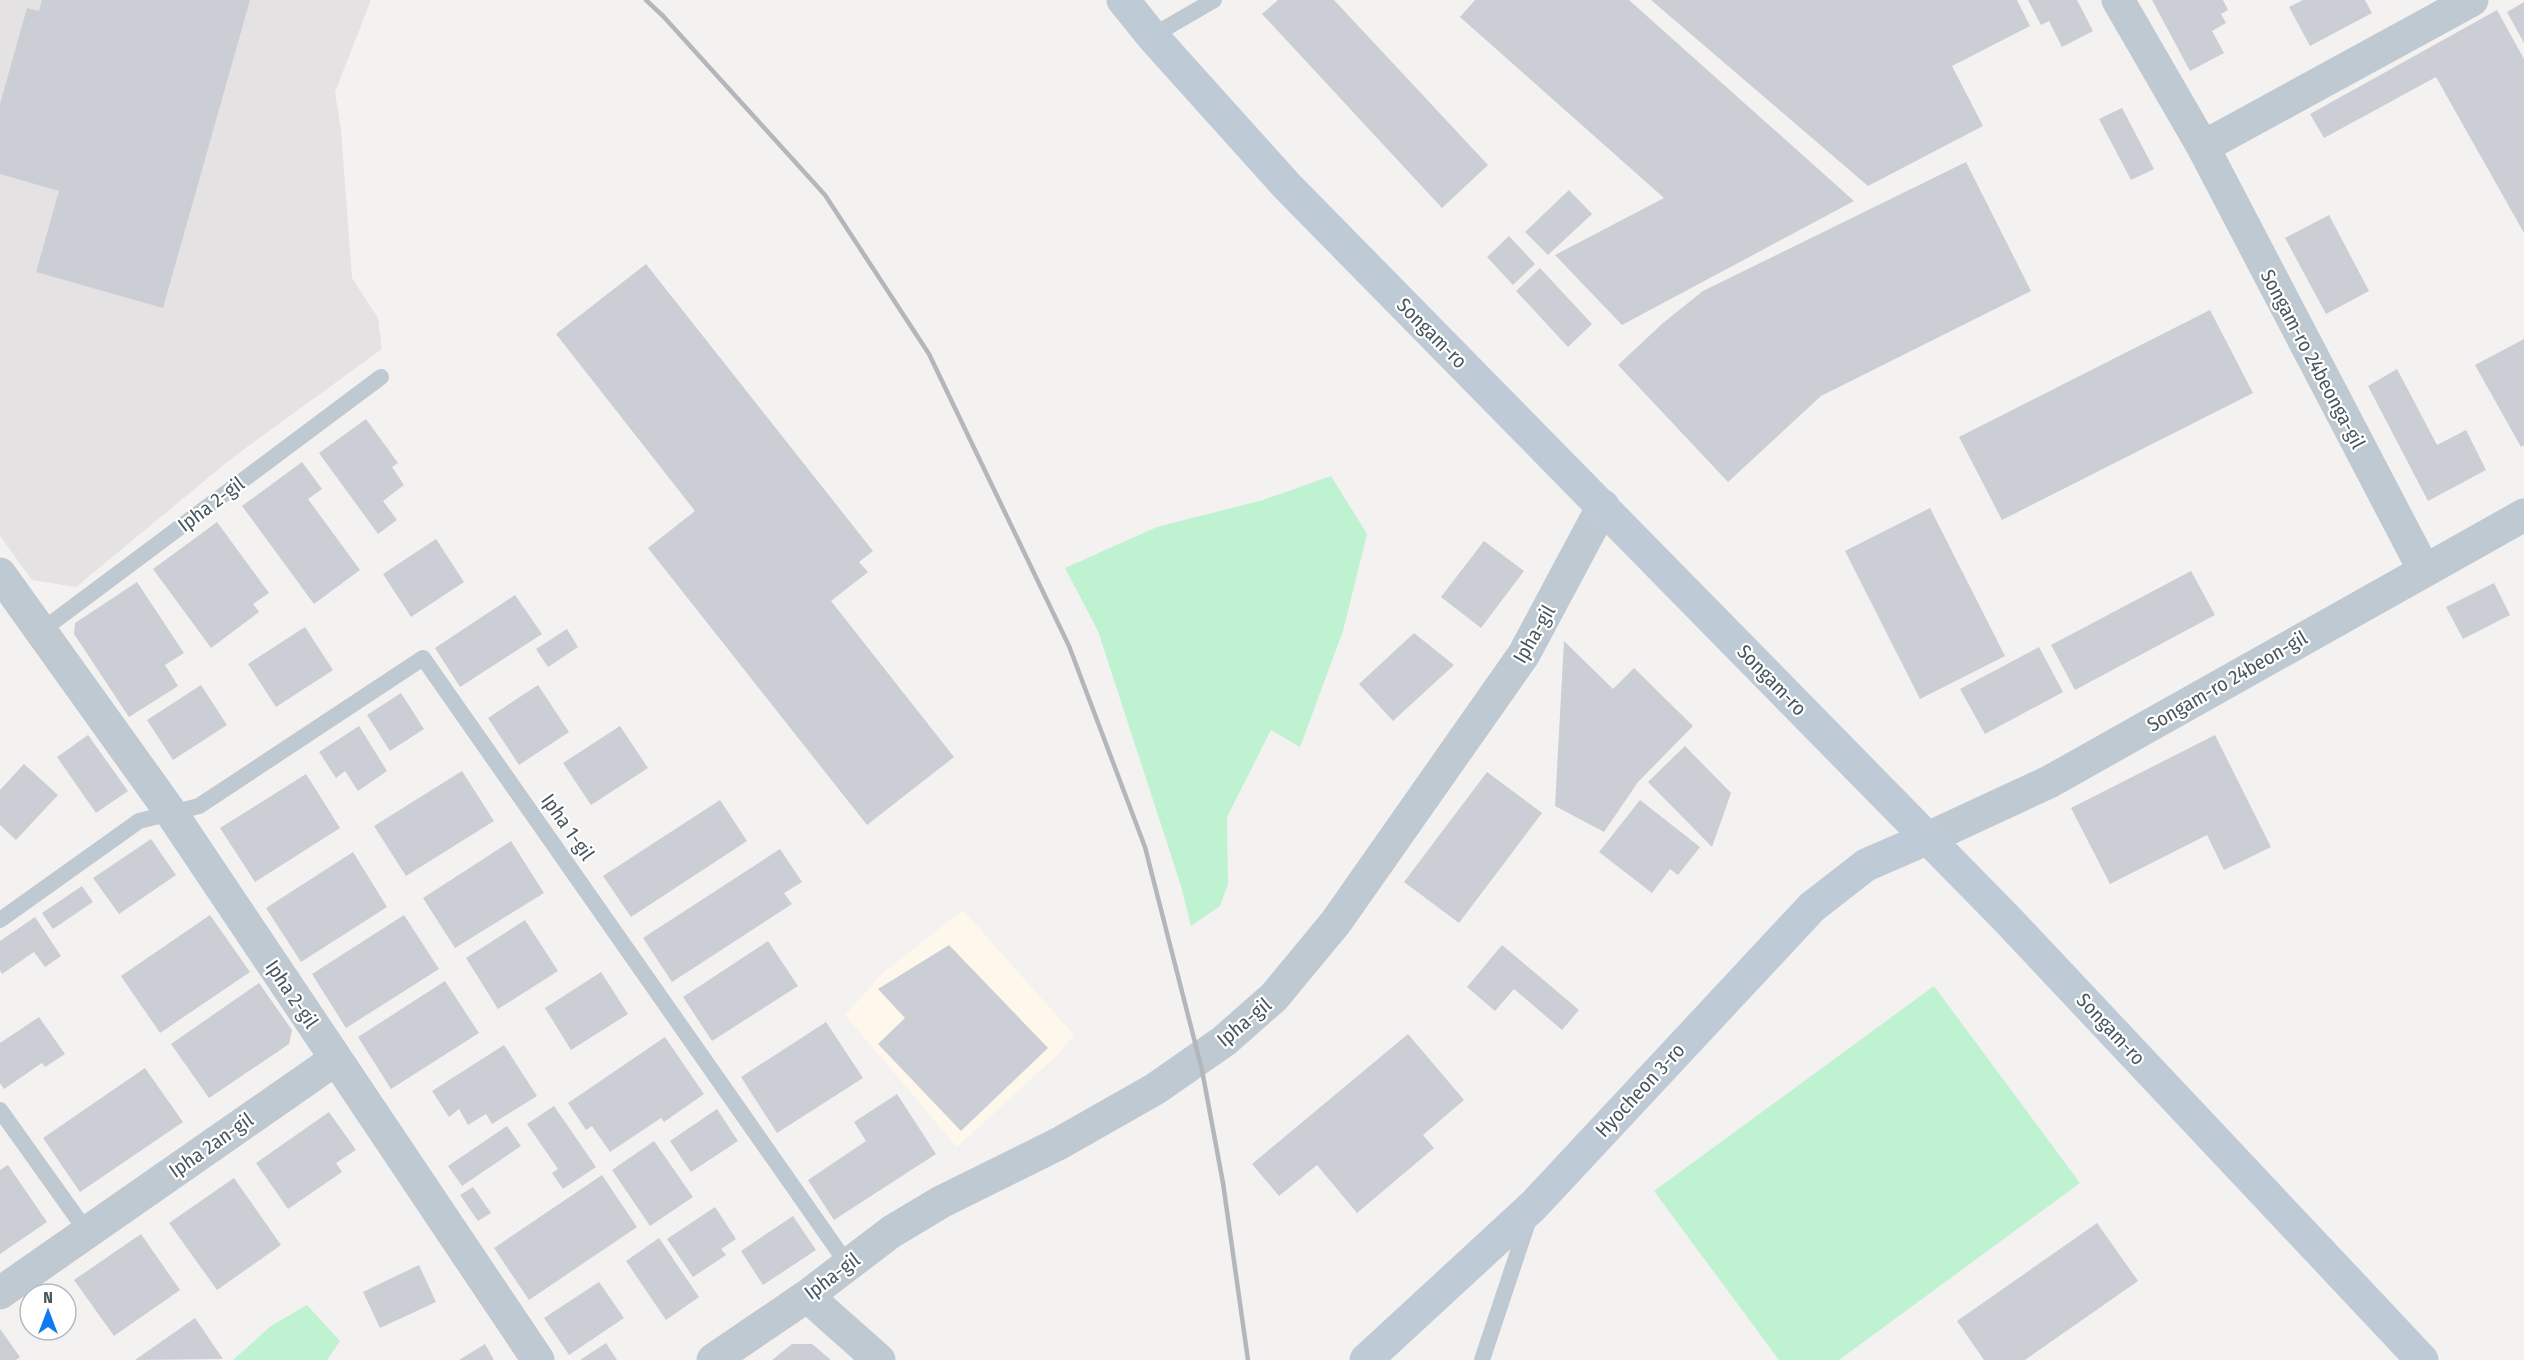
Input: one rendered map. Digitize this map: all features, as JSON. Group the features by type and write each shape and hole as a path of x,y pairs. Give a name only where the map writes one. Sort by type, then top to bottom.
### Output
{"main road":[{"name":"Songam-ro","path":"1123,0 1152,36 1287,186 2006,918 2422,1360"},
{"name":"Hyocheon 3-ro","path":"1366,1360 1534,1205 1812,907 1866,865 1926,839"}],"street":[{"name":"Songam-ro 24beonga-gil","path":"2118,0 2203,147 2424,570"},
{"path":"2203,147 2472,0"},
{"name":"Ipha-gil","path":"713,1360 807,1296 891,1232 941,1202 1059,1143 1155,1089 1224,1041 1275,997 1336,922 1524,654 1603,506"},
{"name":"Songam-ro 24beon-gil","path":"1926,839 2049,782 2524,515"},
{"name":"Ipha 2-gil","path":"0,574 172,814 538,1360"},
{"name":"Ipha 2an-gil","path":"0,1293 336,1059"},
{"path":"807,1296 879,1360"}],"lane":[{"path":"1152,36 1214,0"},
{"name":"Ipha 2-gil","path":"41,631 381,377"},
{"name":"Ipha 1-gil","path":"172,814 199,806 423,658 848,1264"},
{"path":"0,920 139,821 172,814"},
{"path":"0,1110 87,1232"},
{"path":"1482,1360 1534,1205"}],"shaded area":[{"path":"0,0 371,0 335,92 341,130 352,278 378,318 382,349 232,458 76,587 32,580 0,536"},
{"path":"963,910 1074,1035 1055,1057 957,1147 845,1015 884,972"}],"green space":[{"path":"1331,476 1367,534 1343,631 1300,747 1271,730 1227,817 1228,884 1220,906 1191,926 1181,886 1098,631 1065,568 1157,527 1263,500"},
{"path":"1934,986 2080,1183 1839,1360 1779,1360 1654,1191"},
{"path":"307,1305 340,1341 327,1360 233,1360 271,1326"}],"building":[{"path":"42,0 250,0 163,308 36,272 59,191 0,174 0,104 27,8 39,11"},
{"path":"1278,0 1334,0 1488,165 1442,208 1262,14"},
{"path":"1475,0 1629,0 1854,201 1622,325 1555,255 1664,198 1460,17"},
{"path":"1651,0 2017,0 2030,26 1952,66 1983,126 1868,186"},
{"path":"2028,0 2077,0 2093,31 2062,47 2049,21 2041,25"},
{"path":"2152,0 2223,0 2228,10 2221,14 2226,23 2212,31 2224,53 2190,71"},
{"path":"2303,0 2365,0 2372,13 2310,46 2289,7"},
{"path":"2524,2 2524,43 2507,12"},
{"path":"2497,10 2524,59 2524,233 2436,77 2324,138 2310,114"},
{"path":"2122,108 2154,169 2131,180 2099,119"},
{"path":"1966,162 2031,291 1821,396 1728,482 1618,365 1663,323 1703,291"},
{"path":"1569,190 1592,214 1548,255 1525,232"},
{"path":"2329,215 2369,291 2326,314 2285,238"},
{"path":"1509,236 1535,264 1513,285 1487,257"},
{"path":"646,264 873,551 859,562 868,572 831,601 954,757 867,825 648,548 695,511 556,334"},
{"path":"1540,268 1592,324 1568,347 1516,291"},
{"path":"2210,310 2253,393 2002,520 1959,437"},
{"path":"2524,339 2524,445 2521,447 2475,365"},
{"path":"2397,369 2437,445 2466,430 2486,470 2428,501 2368,386"},
{"path":"366,419 398,463 392,467 404,485 383,501 397,520 378,534 319,453"},
{"path":"302,462 322,489 308,499 360,570 314,604 242,506"},
{"path":"1930,508 2005,656 1920,699 1845,551"},
{"path":"217,522 269,593 253,604 259,612 211,648 153,569"},
{"path":"436,539 464,582 411,617 383,574"},
{"path":"1484,541 1524,571 1481,628 1441,597"},
{"path":"2191,571 2215,615 2075,690 2051,645"},
{"path":"137,582 184,653 165,665 178,686 129,717 74,634 75,623"},
{"path":"2494,583 2510,615 2463,639 2446,607"},
{"path":"515,595 542,634 460,687 435,648"},
{"path":"305,627 333,670 276,707 248,664"},
{"path":"567,629 578,647 548,667 536,649"},
{"path":"1414,633 1454,665 1393,721 1359,684"},
{"path":"1564,641 1613,689 1634,668 1693,726 1638,782 1604,832 1555,806"},
{"path":"2039,647 2063,692 1985,734 1960,689"},
{"path":"201,685 227,725 173,760 147,720"},
{"path":"538,685 569,732 519,765 488,718"},
{"path":"401,693 424,729 390,751 367,715"},
{"path":"359,726 387,771 358,791 345,771 336,778 319,752"},
{"path":"620,726 648,768 591,805 563,763"},
{"path":"88,735 128,791 96,813 57,757"},
{"path":"2215,735 2271,847 2224,870 2207,835 2110,884 2071,808"},
{"path":"1685,746 1731,793 1712,847 1648,782"},
{"path":"24,764 58,795 16,840 0,825 0,790"},
{"path":"462,771 494,821 406,876 374,826"},
{"path":"1487,772 1542,813 1459,923 1404,882"},
{"path":"306,774 340,828 255,882 220,828"},
{"path":"720,800 747,841 631,917 603,876"},
{"path":"1640,800 1700,847 1678,875 1670,869 1652,893 1599,852"},
{"path":"151,839 176,875 119,914 93,878"},
{"path":"511,841 544,893 455,948 423,898"},
{"path":"780,849 802,882 784,893 792,904 672,982 643,938"},
{"path":"353,852 387,907 301,962 266,908"},
{"path":"82,886 93,902 53,929 42,913"},
{"path":"210,915 250,972 160,1033 121,976"},
{"path":"404,915 439,969 346,1028 312,974"},
{"path":"35,917 61,956 45,967 34,952 2,974 0,941"},
{"path":"525,920 558,971 498,1009 466,958"},
{"path":"768,941 798,986 712,1041 683,997"},
{"path":"949,945 1048,1048 961,1131 878,1044 905,1018 878,989"},
{"path":"1502,945 1579,1010 1562,1030 1514,989 1495,1011 1467,987"},
{"path":"601,972 628,1014 571,1050 545,1008"},
{"path":"445,981 479,1033 391,1089 358,1037"},
{"path":"259,983 292,1030 289,1044 209,1098 171,1044"},
{"path":"39,1017 65,1054 45,1067 42,1063 4,1089 0,1083 0,1043"},
{"path":"826,1022 863,1078 777,1133 741,1077"},
{"path":"1408,1034 1464,1100 1423,1135 1434,1148 1357,1213 1317,1165 1279,1196 1252,1164"},
{"path":"665,1037 704,1094 664,1122 661,1118 610,1152 592,1126 586,1130 568,1103"},
{"path":"504,1045 537,1096 492,1124 486,1114 468,1125 459,1109 449,1117 432,1091"},
{"path":"145,1068 183,1122 80,1192 43,1138"},
{"path":"897,1094 936,1154 834,1220 808,1180 866,1141 854,1122"},
{"path":"554,1106 596,1167 563,1189 552,1173 558,1169 527,1124"},
{"path":"717,1109 738,1141 691,1172 670,1141"},
{"path":"329,1112 356,1150 336,1163 342,1172 288,1209 256,1163"},
{"path":"507,1126 521,1146 462,1186 448,1166"},
{"path":"654,1141 693,1197 650,1226 612,1170"},
{"path":"8,1165 47,1222 0,1254 0,1170"},
{"path":"602,1175 637,1227 529,1300 494,1248"},
{"path":"234,1178 281,1245 217,1290 169,1223"},
{"path":"473,1187 491,1213 478,1221 460,1195"},
{"path":"715,1207 736,1239 721,1249 726,1255 693,1277 667,1239"},
{"path":"793,1216 816,1250 763,1285 741,1251"},
{"path":"2097,1223 2138,1281 2025,1360 1984,1360 1957,1321"},
{"path":"141,1234 180,1290 114,1336 78,1286 78,1282 74,1280"},
{"path":"659,1238 699,1297 666,1320 626,1261"},
{"path":"419,1265 436,1302 380,1328 363,1292"},
{"path":"599,1282 624,1318 569,1355 544,1318"},
{"path":"195,1318 223,1359 135,1360"},
{"path":"0,1329 20,1357 16,1360 0,1360"},
{"path":"606,1343 617,1360 580,1360"},
{"path":"485,1344 494,1360 459,1360"},
{"path":"792,1344 812,1344 831,1360 772,1360"}],"railway":[{"path":"646,0 825,195 929,354 1069,646 1145,847 1202,1070 1223,1183 1248,1360"}]}
